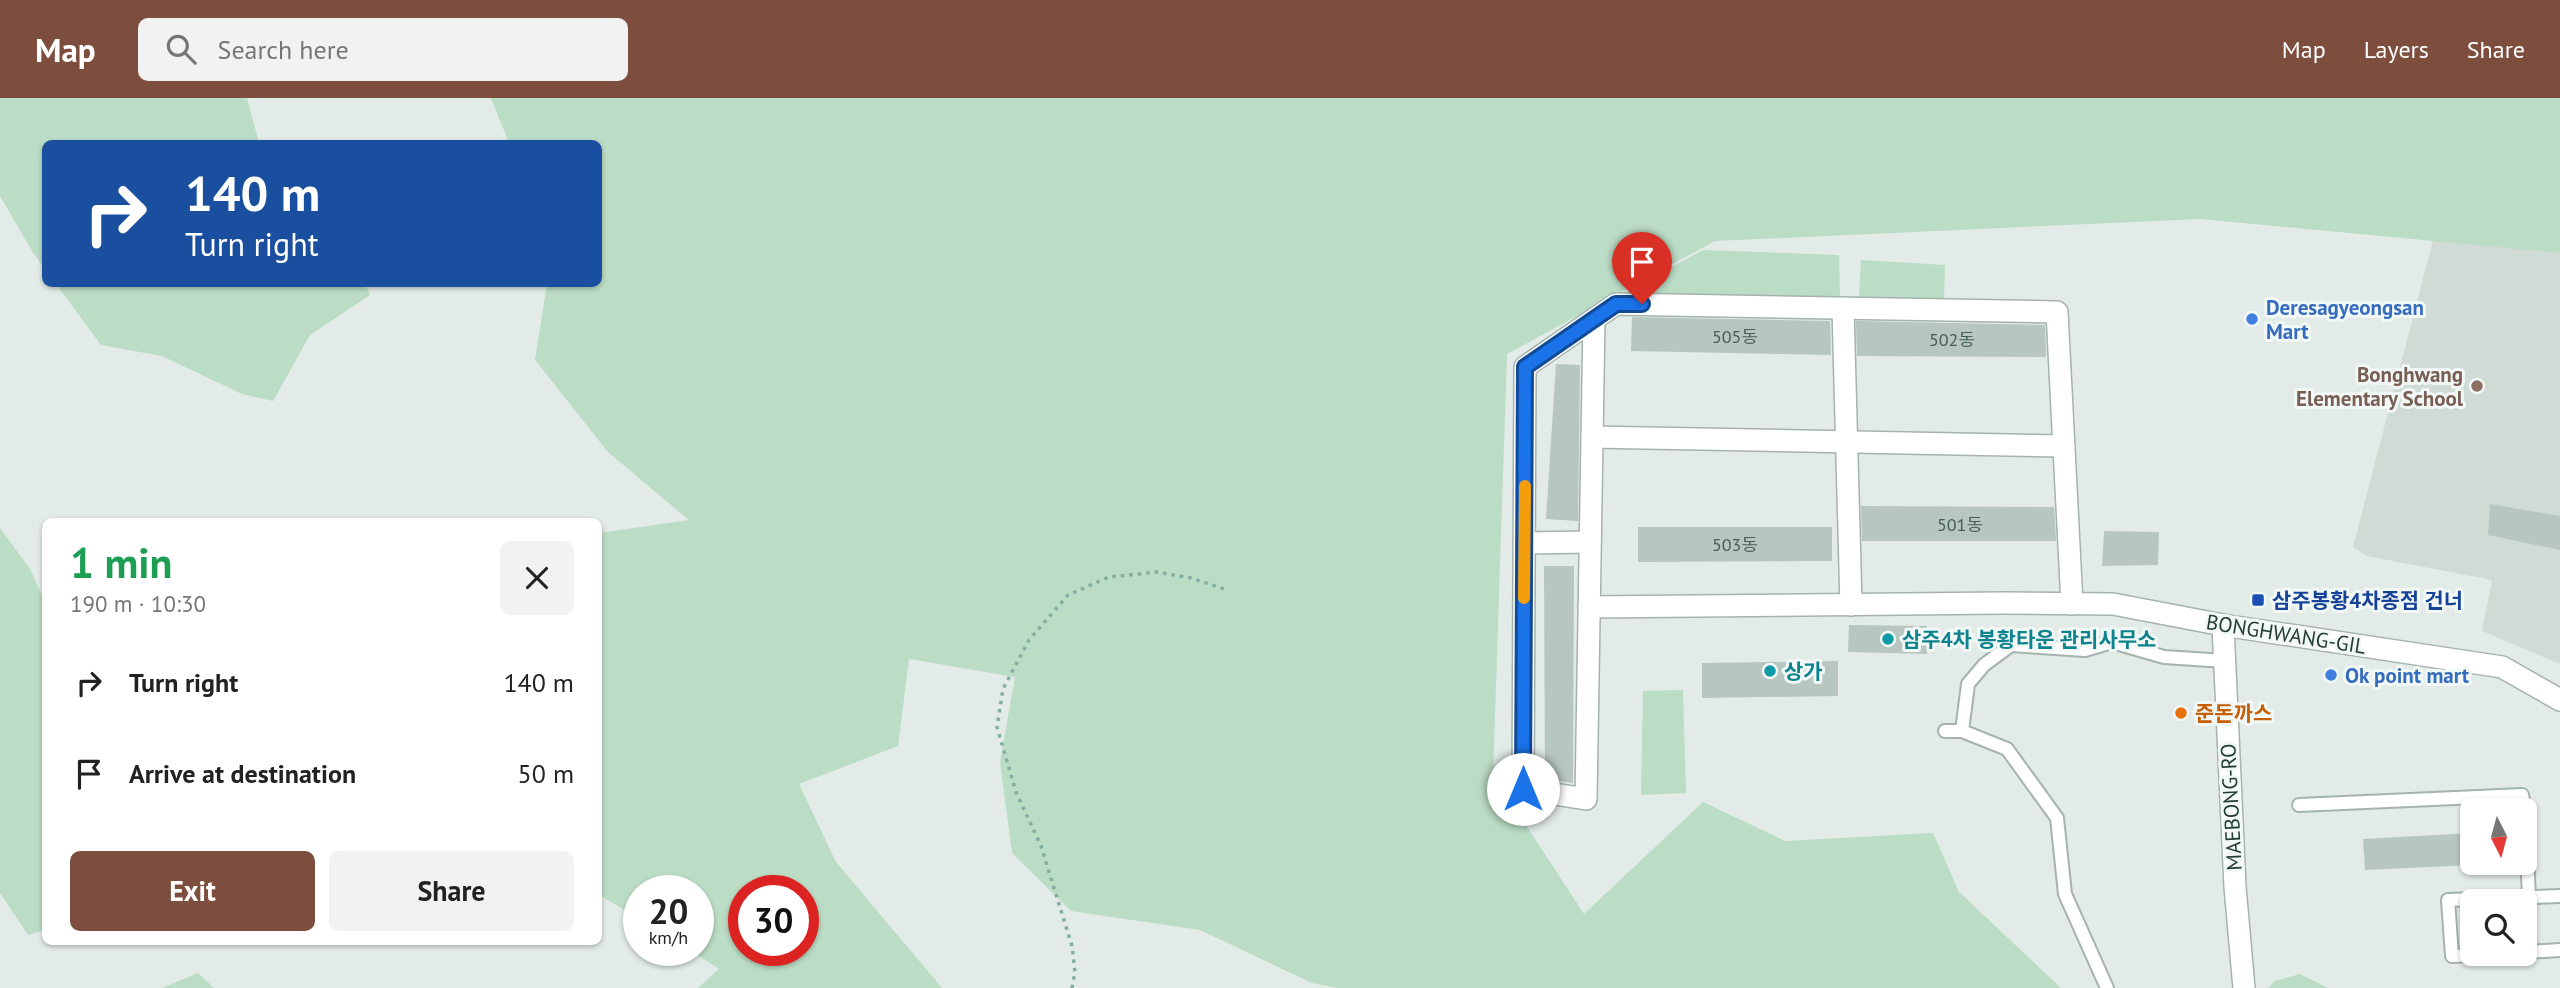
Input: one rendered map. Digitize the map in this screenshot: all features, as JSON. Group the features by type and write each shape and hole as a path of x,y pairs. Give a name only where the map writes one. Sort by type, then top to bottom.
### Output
{"street":[{"path":"1594,319 1586,799 1523,789 1525,367 1594,319 1616,304 2057,312 2072,604"},
{"path":"1843,309 1851,605"},
{"path":"1592,437 2064,446"},
{"path":"1524,543 1590,542"},
{"name":"BONGHWANG-GIL","path":"1589,607 2113,604 2223,625 2502,667 2560,700"},
{"name":"MAEBONG-RO","path":"2223,625 2235,887 2244,988"}],"lane":[{"path":"1962,731 1968,684 1984,666 2011,645 2085,650 2112,642 2164,657 2225,661"},
{"path":"1945,731 1962,731 2007,749 2057,818 2065,894 2107,988"},
{"path":"2299,805 2522,795 2523,798"},
{"path":"2537,897 2560,896"},
{"path":"2460,900 2448,900 2452,957 2460,956"},
{"path":"2537,951 2560,950"}],"path":[{"path":"1072,988 1075,972 1072,946 1041,846 1016,792 997,727 1003,689 1029,640 1068,595 1109,577 1157,572 1191,578 1227,590"}],"shaded area":[{"name":"Bonghwang Elementary School","path":"2560,203 2560,664 2482,631 2492,580 2367,556 2353,547 2437,225"}],"green space":[{"path":"0,98 247,98 258,140 42,140 42,265 0,196"},
{"path":"491,98 2560,98 2560,253 2200,219 1715,241 1507,354 1493,775 1584,914 1703,802 1785,841 1933,833 1959,892 2061,988 1338,988 1312,983 1200,930 1071,911 1012,853 1000,762 1015,677 909,659 898,746 799,784 836,862 942,988 698,988 719,969 714,966 714,875 623,875 623,909 602,896 602,533 689,520 608,452 535,360 547,287 602,287 602,140 508,140"},
{"path":"1703,250 1839,255 1840,298 1648,295 1646,281"},
{"path":"1861,260 1945,265 1944,301 1859,297"},
{"path":"58,287 366,287 370,295 310,335 273,401 242,394 162,356 101,345"},
{"path":"0,528 30,569 42,595 42,931 28,935 0,893"},
{"path":"1683,690 1686,793 1641,795 1643,691"},
{"path":"198,973 214,988 162,988"},
{"path":"2300,974 2328,988 2268,988 2275,981"}],"building":[{"path":"1632,317 1830,321 1831,355 1631,351"},
{"path":"1856,321 2045,325 2046,357 1857,356"},
{"path":"1556,364 1580,365 1578,521 1546,519"},
{"path":"2490,504 2560,516 2560,550 2488,535"},
{"path":"1861,506 2054,507 2056,541 1862,541"},
{"path":"1638,527 1832,527 1832,561 1638,562"},
{"path":"2104,531 2159,532 2158,565 2102,566"},
{"path":"1544,566 1574,566 1573,783 1545,779"},
{"name":"삼주4차 봉황타운 관리사무소","path":"1849,625 1927,626 1927,654 1848,652"},
{"name":"상가","path":"1838,661 1838,696 1702,698 1702,663"},
{"path":"2460,834 2460,866 2365,870 2363,839"}],"slow traffic":[{"path":"1524,598 1525,486"}],"place":[{"name":"Deresagyeongsan Mart","path":"2252,319"},
{"name":"Bonghwang Elementary School","path":"2477,386"},
{"name":"삼주봉황4차종점 건너","path":"2258,600"},
{"name":"삼주4차 봉황타운 관리사무소","path":"1888,639"},
{"name":"상가","path":"1770,671"},
{"name":"Ok point mart","path":"2331,675"},
{"name":"준돈까스","path":"2181,713"}],"route":[{"path":"1523,789 1525,367 1616,304 1642,304"}]}
